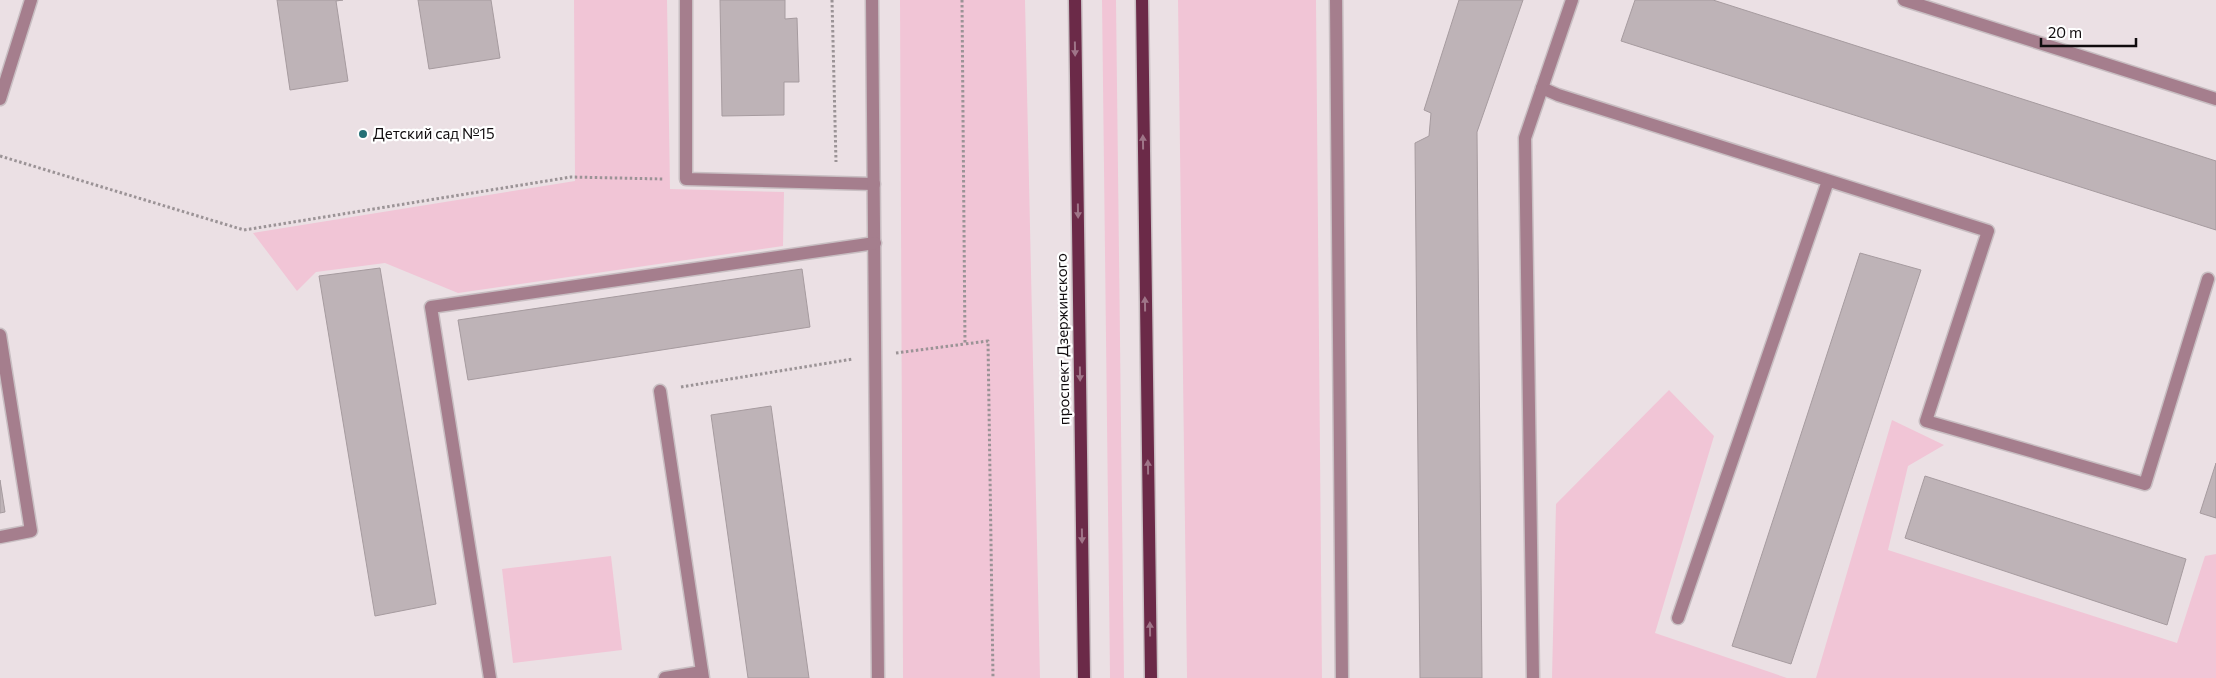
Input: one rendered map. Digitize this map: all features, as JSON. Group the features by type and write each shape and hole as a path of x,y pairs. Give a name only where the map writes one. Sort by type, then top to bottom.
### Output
{"main road":[{"name":"проспект Дзержинского","path":"1075,0 1084,678"},
{"path":"1142,0 1151,678"}],"street":[{"path":"0,100 31,0"},
{"path":"686,0 686,179 874,184"},
{"path":"872,0 878,678"},
{"path":"1336,0 1342,678"},
{"path":"1533,678 1525,138 1572,0"},
{"path":"1904,0 2216,99"},
{"path":"1542,88 1558,95 1988,231 1926,421 2145,484 2208,279"},
{"path":"1678,618 1828,181"},
{"path":"490,678 431,307 874,243"},
{"path":"0,335 31,531 0,537"},
{"path":"660,391 702,675 665,678"}],"path":[{"path":"832,0 836,184"},
{"path":"962,0 965,344"},
{"path":"0,156 244,230 571,177 686,179"},
{"path":"660,391 875,356 988,340 993,678"}],"shaded area":[{"path":"574,0 667,0 670,189 784,192 783,246 458,293 385,263 316,272 297,291 253,233 575,181"},
{"path":"900,0 1025,0 1040,678 903,678"},
{"path":"1102,0 1116,0 1124,678 1110,678"},
{"path":"1178,0 1316,0 1322,678 1187,678"},
{"path":"1669,390 1714,436 1655,633 1787,678 1552,678 1556,504"},
{"path":"1892,420 1944,445 1908,466 1888,550 2177,643 2205,556 2216,554 2216,678 1816,678"},
{"path":"611,556 622,650 513,663 502,569"}],"building":[{"path":"277,0 343,0 336,1 348,81 290,90"},
{"path":"418,0 491,0 500,58 429,69"},
{"path":"720,0 785,0 785,19 797,18 799,82 784,82 784,115 722,116"},
{"path":"1459,0 1523,0 1477,132 1482,678 1420,678 1415,143 1429,136 1431,113 1424,110"},
{"path":"1635,0 1713,0 2216,161 2216,230 1621,41"},
{"path":"1860,253 1921,270 1791,664 1732,646"},
{"path":"380,268 436,604 375,616 319,276"},
{"path":"802,269 810,327 468,380 458,320"},
{"path":"771,406 809,678 748,678 711,415"},
{"path":"2216,463 2216,518 2200,513"},
{"path":"1925,476 2186,559 2167,625 1905,538"},
{"path":"0,480 5,512 0,513"}],"place":[{"name":"Детский сад №15","path":"363,134"}]}
